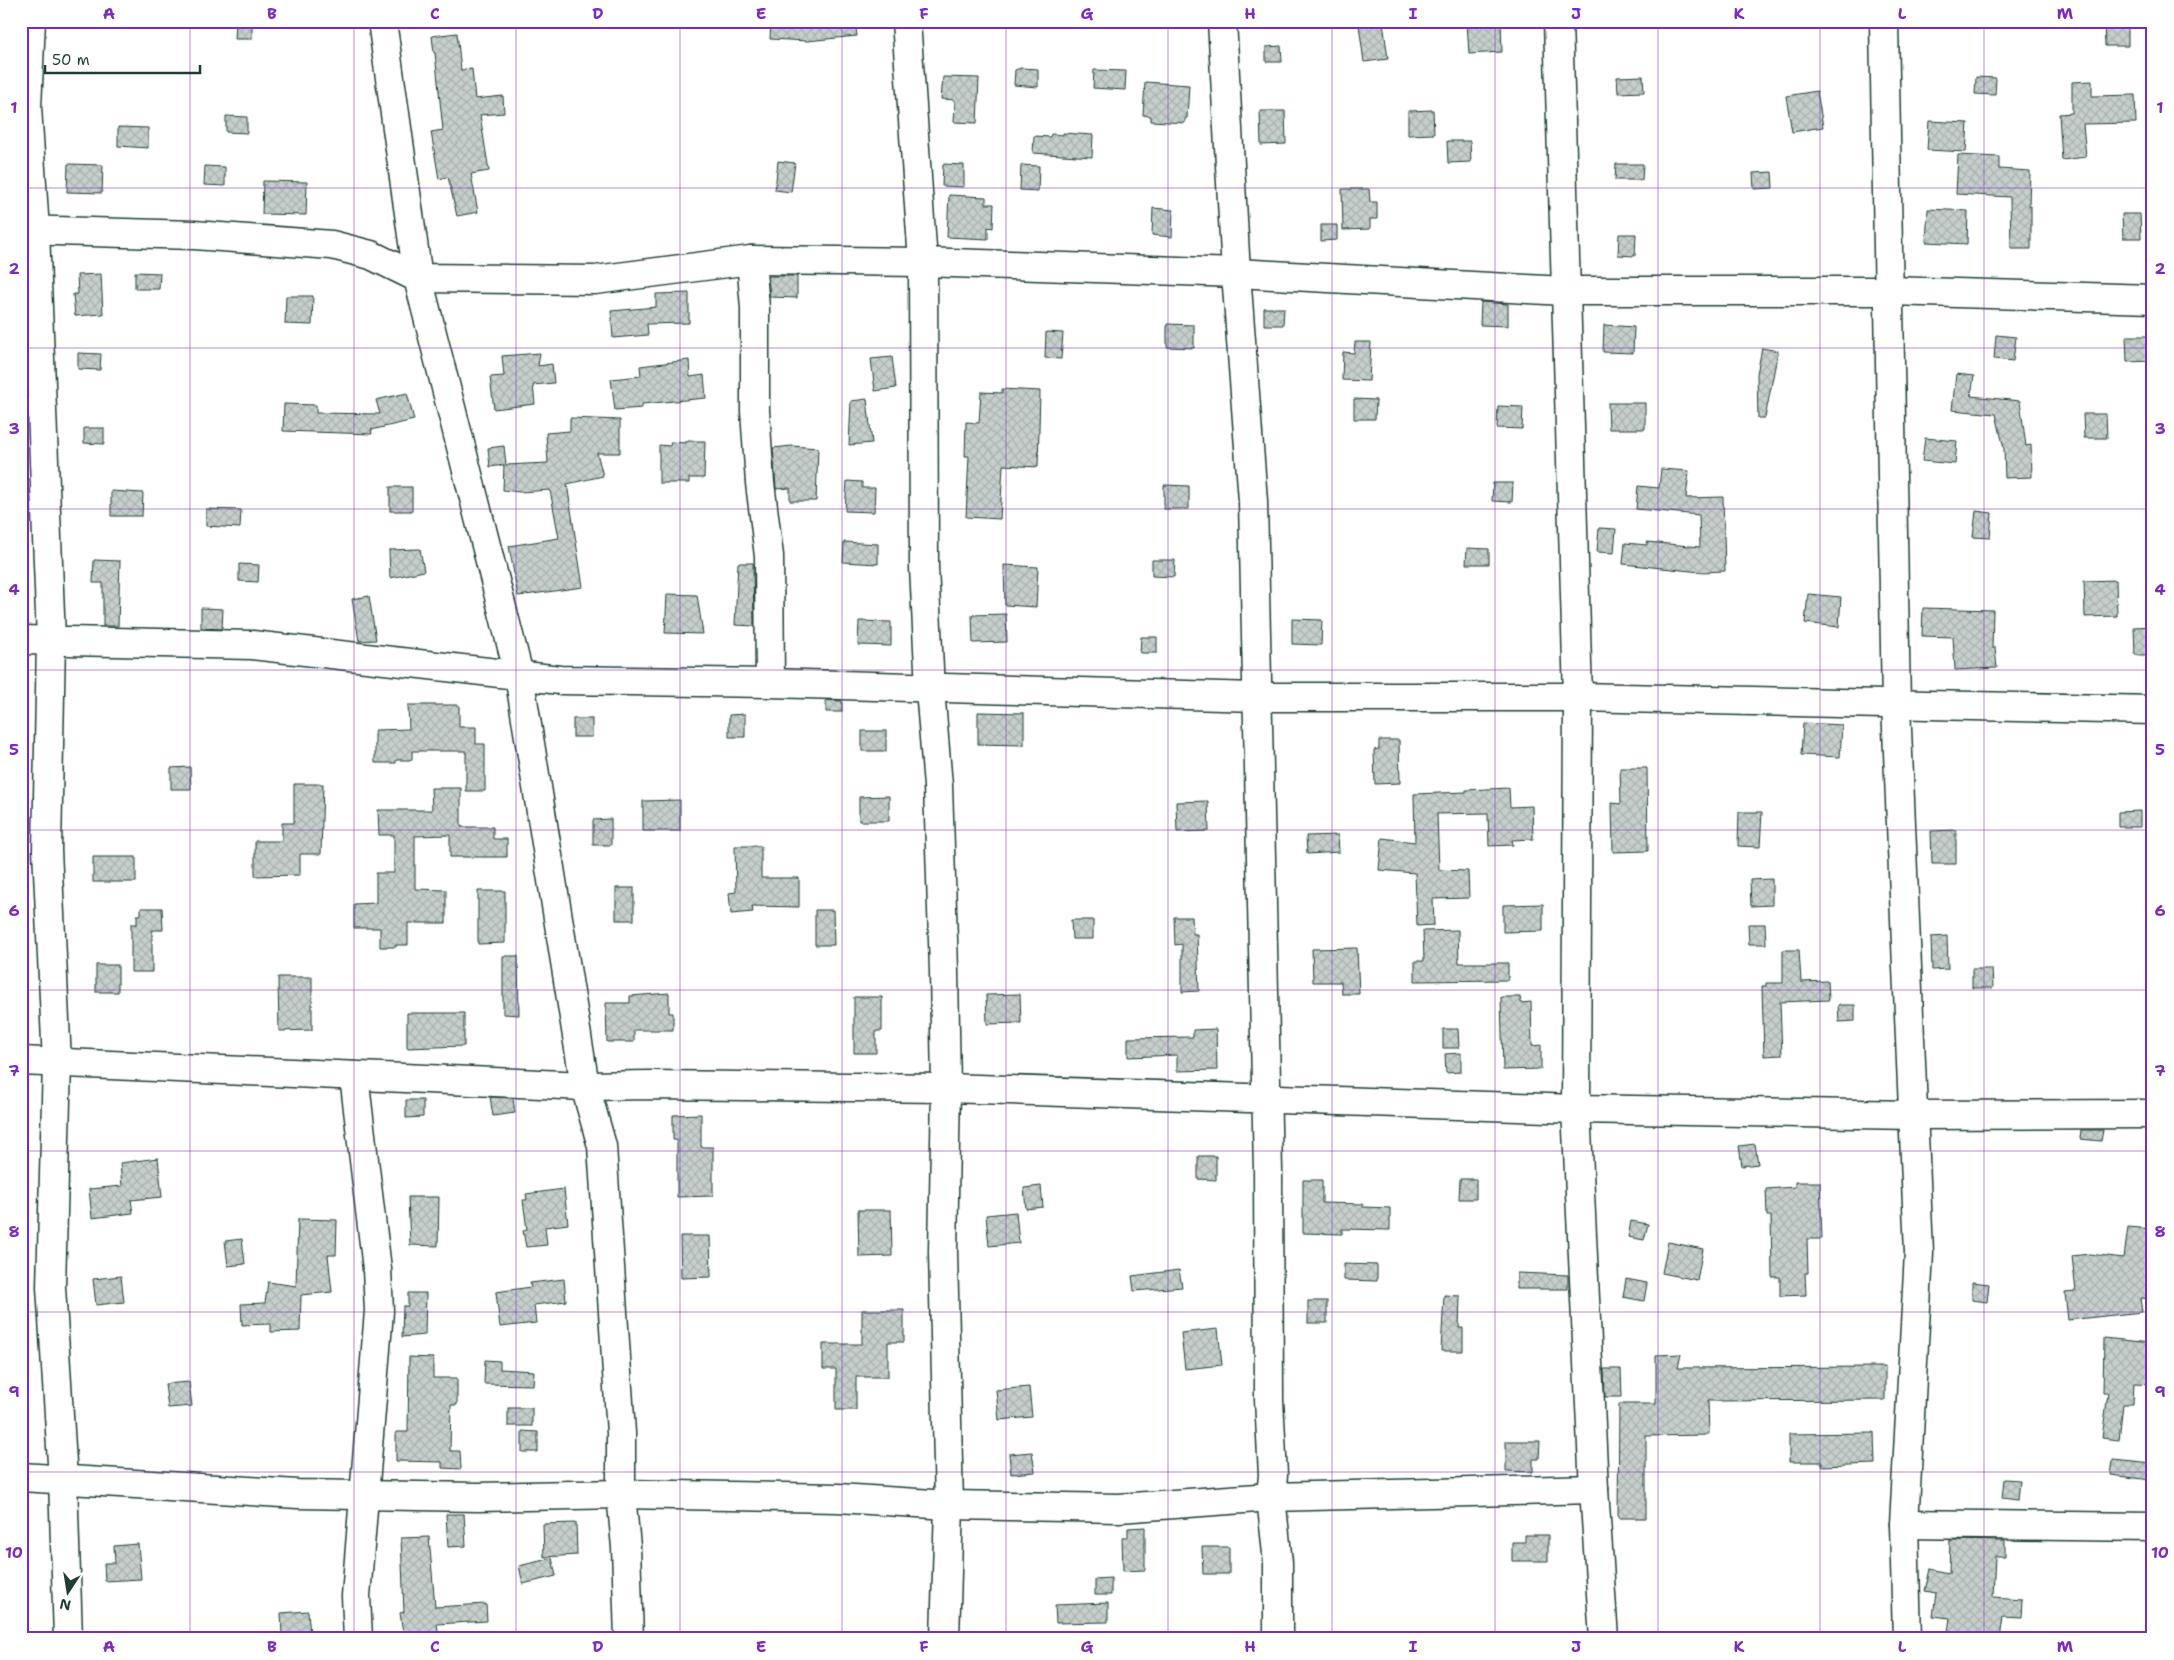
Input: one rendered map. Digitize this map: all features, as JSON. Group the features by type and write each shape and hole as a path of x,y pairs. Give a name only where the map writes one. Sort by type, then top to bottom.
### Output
{"street":[{"path":"31,21 27,107 28,231 51,640 47,850 57,1063 50,1286 63,1479 68,1639"},
{"path":"382,21 418,278 519,675 585,1086 602,1146 621,1433 621,1494 626,1547 629,1639"},
{"path":"906,21 923,262 924,567 930,689 938,786 946,1088 943,1252 949,1505 945,1639"},
{"path":"1222,21 1236,273 1253,501 1268,1171 1269,1400 1273,1475 1271,1497 1278,1562 1278,1639"},
{"path":"1558,21 1578,697 1576,1109 1594,1489 1604,1639"},
{"path":"1884,21 1896,704 1919,1253 1904,1524 1908,1639"},
{"path":"28,231 194,235 332,245 372,255 418,278 595,280 751,260 923,262 1236,273 1565,291 1890,291 2153,300"},
{"path":"751,260 755,308 755,412 760,483 769,556 770,683"},
{"path":"21,640 252,644 560,680 770,683 1257,697 1578,697 2153,710"},
{"path":"21,1061 585,1086 946,1088 1576,1109 1913,1115 2153,1114"},
{"path":"354,1076 377,1270 379,1311 356,1596 358,1639"},
{"path":"21,1478 298,1494 478,1497 621,1494 838,1498 949,1505 1119,1508 1271,1497 1594,1489"},
{"path":"1904,1524 2153,1527"}],"building":[{"path":"236,21 252,21 252,39 235,39"},
{"path":"771,21 855,21 857,36 807,41 770,39"},
{"path":"1501,21 1502,52 1469,54 1467,22"},
{"path":"2104,21 2128,21 2128,46 2105,46"},
{"path":"1383,22 1388,59 1364,62 1359,25"},
{"path":"457,33 461,70 472,69 475,99 503,96 504,113 480,115 489,171 471,174 478,212 457,216 448,177 439,179 431,132 443,130 432,36"},
{"path":"1281,46 1282,62 1266,62 1266,47"},
{"path":"1021,68 1038,69 1038,87 1014,85 1015,70"},
{"path":"1094,70 1126,71 1125,90 1093,88"},
{"path":"1643,76 1644,92 1618,93 1617,77"},
{"path":"943,77 979,78 977,123 954,122 955,100 941,99"},
{"path":"1976,77 1996,78 1995,95 1975,94"},
{"path":"2092,81 2092,96 2135,95 2136,123 2083,124 2086,157 2062,160 2059,114 2072,113 2072,82"},
{"path":"1145,82 1189,85 1185,123 1151,121 1151,116 1143,115"},
{"path":"1817,91 1823,127 1792,132 1786,96"},
{"path":"1433,110 1434,134 1408,135 1408,111"},
{"path":"1260,111 1285,111 1286,144 1261,145"},
{"path":"226,116 247,117 247,133 226,132"},
{"path":"1929,121 1968,123 1966,152 1927,150"},
{"path":"118,127 148,128 148,148 118,146"},
{"path":"1063,133 1093,135 1092,157 1033,153 1034,136 1050,137 1051,134 1063,135"},
{"path":"1447,141 1470,141 1471,162 1448,163"},
{"path":"1958,155 1999,157 1999,169 2030,171 2031,249 2011,249 2010,197 1956,194"},
{"path":"778,161 795,163 791,192 775,190"},
{"path":"68,164 103,165 102,193 67,192"},
{"path":"943,164 964,165 964,187 942,186"},
{"path":"1616,164 1643,164 1642,180 1615,180"},
{"path":"1021,165 1039,166 1038,191 1020,190"},
{"path":"205,166 225,167 225,186 204,185"},
{"path":"1772,172 1773,188 1754,189 1753,173"},
{"path":"263,181 307,182 306,215 262,214"},
{"path":"1342,189 1369,189 1370,202 1377,202 1377,219 1370,219 1370,229 1343,230"},
{"path":"949,195 986,197 986,204 994,204 993,228 988,227 988,239 947,237"},
{"path":"1153,208 1173,210 1172,237 1152,235"},
{"path":"1928,209 1968,211 1967,244 1926,242"},
{"path":"2122,214 2140,214 2141,238 2123,238"},
{"path":"1321,225 1337,225 1337,240 1321,241"},
{"path":"1619,234 1636,234 1635,256 1618,255"},
{"path":"135,272 160,273 159,289 135,289"},
{"path":"101,274 103,314 75,316 73,294 78,294 77,275"},
{"path":"768,276 797,276 797,298 770,297"},
{"path":"689,293 689,323 647,324 648,335 613,338 611,311 656,307 656,294"},
{"path":"286,296 313,296 312,325 285,324"},
{"path":"1481,302 1508,304 1508,326 1480,325"},
{"path":"1264,308 1284,308 1283,325 1264,325"},
{"path":"1167,324 1194,325 1194,348 1167,347"},
{"path":"1604,325 1634,327 1633,353 1603,352"},
{"path":"1046,332 1063,333 1061,359 1045,358"},
{"path":"1996,335 2016,337 2013,361 1994,359"},
{"path":"2126,336 2151,336 2152,361 2127,362"},
{"path":"1355,342 1371,342 1369,381 1342,380 1343,352 1354,353"},
{"path":"1762,348 1778,351 1765,418 1758,418 1757,374"},
{"path":"78,353 101,354 100,370 78,369"},
{"path":"540,353 538,366 552,364 554,383 533,385 535,404 494,409 490,377 504,376 502,356"},
{"path":"892,357 896,388 875,391 871,359"},
{"path":"689,360 690,377 704,375 706,398 642,404 642,408 615,410 611,379 641,376 640,366"},
{"path":"1956,374 1974,376 1971,396 2020,401 2026,446 2031,445 2032,477 2005,478 2004,449 1996,414 1952,410"},
{"path":"1002,389 1040,391 1038,467 1003,465 1000,519 966,517 969,456 965,456 966,422 979,423 981,392 1002,393"},
{"path":"407,393 414,420 371,430 372,434 283,431 284,404 316,405 316,413 380,414 376,400"},
{"path":"867,399 872,443 849,445 851,401"},
{"path":"1354,399 1376,400 1375,419 1354,419"},
{"path":"1608,403 1645,403 1645,429 1609,429"},
{"path":"1498,406 1523,407 1522,429 1497,428"},
{"path":"2083,414 2106,414 2107,438 2084,438"},
{"path":"570,418 620,420 620,453 597,453 603,476 567,484 583,587 518,596 509,546 559,538 550,490 520,492 503,490 504,465 490,467 488,448 504,446 506,465 548,463 546,433 570,431"},
{"path":"84,428 104,428 104,444 84,443"},
{"path":"1925,438 1957,441 1955,464 1922,461"},
{"path":"686,441 705,441 704,478 689,478 689,483 659,483 659,445 670,446 671,442 686,443"},
{"path":"792,446 818,448 816,501 790,501 790,488 776,489 773,448"},
{"path":"1661,469 1689,471 1686,498 1723,497 1725,571 1701,572 1623,564 1625,543 1647,545 1647,542 1700,547 1699,515 1636,509 1638,486 1659,488"},
{"path":"847,481 862,482 862,488 875,488 874,512 845,511"},
{"path":"1493,483 1513,483 1512,502 1492,501"},
{"path":"1164,485 1189,486 1189,509 1164,509"},
{"path":"390,487 412,487 412,511 390,511"},
{"path":"111,491 143,493 142,516 111,516"},
{"path":"206,509 241,510 240,528 206,526"},
{"path":"1976,511 1992,513 1990,538 1973,537"},
{"path":"1599,528 1616,529 1614,553 1597,552"},
{"path":"844,542 878,544 878,564 843,562"},
{"path":"1467,548 1489,549 1489,564 1466,564"},
{"path":"420,549 424,571 390,578 389,550"},
{"path":"94,560 120,561 118,626 103,626 103,583 93,583"},
{"path":"1152,560 1175,560 1174,577 1152,576"},
{"path":"738,563 753,563 754,626 735,625"},
{"path":"239,564 259,565 258,582 239,581"},
{"path":"1004,565 1038,567 1036,607 1005,605"},
{"path":"2116,580 2117,616 2085,617 2084,581"},
{"path":"667,594 697,595 703,634 665,633"},
{"path":"1808,594 1841,597 1839,627 1805,623"},
{"path":"369,596 376,640 359,641 352,599"},
{"path":"201,608 223,609 222,629 201,628"},
{"path":"1923,608 1993,610 1992,648 1995,648 1997,668 1955,670 1953,637 1922,636"},
{"path":"1006,614 1007,642 973,643 972,615"},
{"path":"1292,619 1322,620 1321,645 1292,644"},
{"path":"859,621 891,622 891,646 858,645"},
{"path":"2153,626 2153,655 2135,655 2134,627"},
{"path":"1141,637 1157,637 1157,653 1140,653"},
{"path":"826,700 842,701 842,712 826,712"},
{"path":"408,705 459,705 459,727 476,727 476,744 485,744 485,791 466,791 466,751 412,751 412,760 396,760 396,763 375,763 375,730 409,729"},
{"path":"978,712 1024,713 1024,745 978,744"},
{"path":"745,714 745,737 729,737 729,715"},
{"path":"573,719 592,719 592,737 573,737"},
{"path":"1803,723 1842,725 1840,757 1801,755"},
{"path":"862,731 886,731 886,751 862,751"},
{"path":"1379,740 1399,740 1400,783 1375,784 1374,750 1379,749"},
{"path":"190,767 191,789 171,789 171,768"},
{"path":"1620,768 1647,768 1648,851 1613,852 1612,803 1621,804"},
{"path":"294,784 323,784 321,854 300,854 300,875 255,876 255,841 282,841 282,823 294,823"},
{"path":"431,788 461,788 461,827 493,827 493,839 507,839 507,857 450,857 450,835 415,836 415,889 446,890 446,923 408,923 408,945 380,947 380,928 354,928 354,904 376,903 376,873 394,873 394,835 379,835 378,810 432,810"},
{"path":"1509,788 1510,807 1532,806 1533,839 1512,840 1513,845 1489,846 1488,813 1437,814 1439,870 1468,871 1469,898 1433,899 1434,925 1417,926 1415,873 1379,870 1382,838 1415,842 1414,794"},
{"path":"889,796 889,821 859,821 859,797"},
{"path":"680,800 680,831 643,831 643,801"},
{"path":"1208,801 1209,831 1177,832 1176,802"},
{"path":"2140,811 2140,827 2118,827 2118,812"},
{"path":"1739,812 1762,812 1760,847 1738,846"},
{"path":"611,819 611,845 593,845 593,820"},
{"path":"1956,830 1956,864 1932,864 1931,831"},
{"path":"1338,835 1339,852 1307,854 1306,836"},
{"path":"735,846 761,846 761,878 799,878 799,907 752,906 753,912 731,914 729,893 736,892"},
{"path":"93,857 136,857 136,882 93,882"},
{"path":"1772,879 1772,905 1751,906 1750,880"},
{"path":"616,888 634,888 634,920 616,920"},
{"path":"478,891 505,891 505,943 478,944"},
{"path":"1543,904 1543,931 1503,932 1503,905"},
{"path":"141,908 162,908 163,930 152,930 152,972 131,972 131,924 137,924 137,915 141,915"},
{"path":"815,910 833,910 834,945 815,945"},
{"path":"1174,917 1192,917 1193,934 1197,934 1199,991 1182,992 1182,944 1175,945"},
{"path":"1071,920 1093,920 1093,939 1072,939"},
{"path":"1748,924 1765,924 1766,944 1749,944"},
{"path":"1458,930 1459,963 1508,963 1508,980 1415,981 1415,961 1424,961 1423,931"},
{"path":"1947,936 1948,969 1932,970 1931,937"},
{"path":"1357,948 1359,994 1342,994 1341,982 1313,982 1312,949"},
{"path":"1783,950 1799,950 1801,982 1828,981 1829,1000 1780,1002 1782,1055 1764,1056 1762,986 1766,986 1766,983 1783,983"},
{"path":"503,956 518,956 519,1015 503,1014"},
{"path":"96,965 118,965 118,992 96,992"},
{"path":"1972,969 1992,969 1993,988 1972,988"},
{"path":"278,977 312,977 312,1030 279,1031"},
{"path":"669,993 669,1013 673,1013 673,1030 634,1030 634,1042 607,1042 606,1003 630,1003 630,996"},
{"path":"1020,994 1021,1023 987,1024 986,995"},
{"path":"854,997 882,997 882,1031 876,1031 876,1053 854,1053"},
{"path":"1501,997 1520,997 1521,1003 1531,1002 1532,1046 1541,1045 1541,1069 1503,1070"},
{"path":"1838,1005 1855,1005 1855,1021 1839,1022"},
{"path":"407,1013 464,1013 464,1046 407,1048"},
{"path":"1216,1029 1217,1070 1177,1071 1177,1055 1128,1057 1128,1038 1193,1037 1193,1030"},
{"path":"1443,1029 1458,1029 1459,1048 1443,1048"},
{"path":"1461,1053 1461,1072 1446,1073 1445,1054"},
{"path":"490,1097 513,1098 515,1113 493,1116"},
{"path":"406,1100 423,1100 423,1117 406,1118"},
{"path":"701,1114 701,1147 713,1147 713,1196 677,1197 677,1140 673,1140 673,1115"},
{"path":"2081,1130 2103,1130 2101,1141 2080,1139"},
{"path":"1755,1144 1758,1164 1742,1166 1739,1146"},
{"path":"1198,1156 1216,1156 1216,1180 1198,1179"},
{"path":"158,1158 162,1197 131,1200 133,1213 92,1218 89,1189 122,1186 120,1163"},
{"path":"1460,1179 1476,1179 1476,1199 1459,1199"},
{"path":"1303,1180 1322,1180 1322,1203 1363,1204 1363,1207 1390,1208 1390,1230 1342,1229 1342,1234 1303,1233"},
{"path":"1795,1182 1820,1182 1822,1239 1807,1239 1808,1273 1805,1273 1806,1295 1780,1296 1780,1277 1772,1277 1771,1216 1767,1216 1766,1189 1795,1187"},
{"path":"1041,1186 1043,1207 1026,1209 1024,1188"},
{"path":"564,1189 568,1224 545,1227 547,1245 526,1247 523,1231 527,1230 523,1200 527,1200 526,1194"},
{"path":"408,1197 439,1197 438,1246 410,1245"},
{"path":"858,1210 891,1210 892,1256 859,1257"},
{"path":"1016,1212 1019,1243 989,1246 986,1215"},
{"path":"298,1219 337,1220 336,1255 328,1255 332,1292 301,1295 300,1331 271,1332 271,1324 242,1325 241,1304 265,1303 268,1282 296,1286"},
{"path":"1631,1221 1648,1224 1644,1240 1628,1237"},
{"path":"2128,1227 2153,1229 2153,1260 2151,1260 2153,1299 2140,1298 2142,1312 2068,1320 2065,1293 2076,1292 2072,1256 2089,1254 2124,1258"},
{"path":"680,1236 710,1236 711,1277 681,1278"},
{"path":"242,1239 245,1264 228,1266 225,1241"},
{"path":"1668,1242 1703,1249 1697,1280 1662,1273"},
{"path":"1344,1264 1377,1265 1377,1281 1344,1280"},
{"path":"1179,1270 1182,1287 1134,1291 1132,1276"},
{"path":"1517,1273 1568,1275 1568,1289 1517,1289"},
{"path":"121,1276 124,1302 96,1305 93,1279"},
{"path":"564,1279 566,1301 534,1305 536,1323 500,1327 496,1292 531,1287 530,1283"},
{"path":"1626,1279 1647,1283 1644,1301 1623,1297"},
{"path":"1972,1282 1989,1284 1987,1302 1972,1300"},
{"path":"408,1293 426,1293 425,1335 402,1337 403,1306 408,1306"},
{"path":"1444,1295 1460,1296 1459,1328 1463,1328 1463,1351 1441,1351"},
{"path":"1308,1301 1327,1301 1327,1323 1308,1323"},
{"path":"862,1310 904,1310 904,1342 888,1342 888,1377 856,1377 856,1410 836,1410 836,1369 823,1369 823,1344 862,1344"},
{"path":"1218,1329 1222,1365 1185,1369 1181,1333"},
{"path":"2104,1338 2150,1343 2148,1362 2153,1362 2153,1384 2134,1383 2133,1404 2123,1404 2119,1440 2102,1438 2108,1393 2103,1393"},
{"path":"1681,1354 1678,1368 1885,1367 1885,1400 1708,1401 1709,1435 1646,1436 1646,1518 1618,1518 1619,1404 1656,1404 1656,1355"},
{"path":"409,1357 433,1358 433,1378 457,1378 457,1405 451,1405 450,1451 460,1451 461,1469 442,1468 442,1462 396,1461 396,1432 408,1432"},
{"path":"485,1360 500,1361 500,1369 534,1371 533,1385 484,1384"},
{"path":"1604,1369 1621,1369 1622,1397 1605,1397"},
{"path":"189,1382 192,1406 168,1408 165,1384"},
{"path":"1029,1387 1032,1417 999,1420 996,1390"},
{"path":"508,1408 532,1408 532,1426 508,1426"},
{"path":"522,1431 538,1432 538,1452 522,1452"},
{"path":"1874,1433 1875,1464 1822,1466 1822,1462 1789,1462 1789,1434"},
{"path":"1506,1441 1540,1441 1539,1459 1533,1459 1533,1472 1506,1471"},
{"path":"1032,1452 1035,1472 1011,1474 1009,1454"},
{"path":"2113,1460 2153,1464 2151,1480 2111,1475"},
{"path":"2004,1479 2020,1480 2018,1500 2002,1498"},
{"path":"446,1514 464,1514 466,1546 448,1547"},
{"path":"576,1523 577,1555 544,1557 543,1524"},
{"path":"1145,1527 1145,1570 1123,1571 1122,1537 1128,1537 1128,1528"},
{"path":"1525,1535 1548,1535 1548,1561 1512,1561 1512,1542 1525,1542"},
{"path":"429,1537 435,1607 486,1604 487,1621 437,1624 439,1637 404,1639 400,1613 404,1612 401,1538"},
{"path":"1950,1540 2005,1541 2005,1556 1995,1556 1993,1597 2022,1599 2021,1618 2003,1617 2000,1639 1947,1639 1950,1618 1933,1616 1936,1593 1925,1591 1930,1569 1949,1573"},
{"path":"138,1544 141,1579 105,1581 104,1563 115,1563 114,1546"},
{"path":"1202,1547 1229,1547 1229,1574 1203,1574"},
{"path":"552,1558 556,1576 523,1584 519,1566"},
{"path":"1111,1578 1111,1595 1095,1595 1095,1579"},
{"path":"1108,1603 1108,1622 1056,1623 1055,1605"},
{"path":"308,1611 310,1635 282,1636 281,1613"}]}
